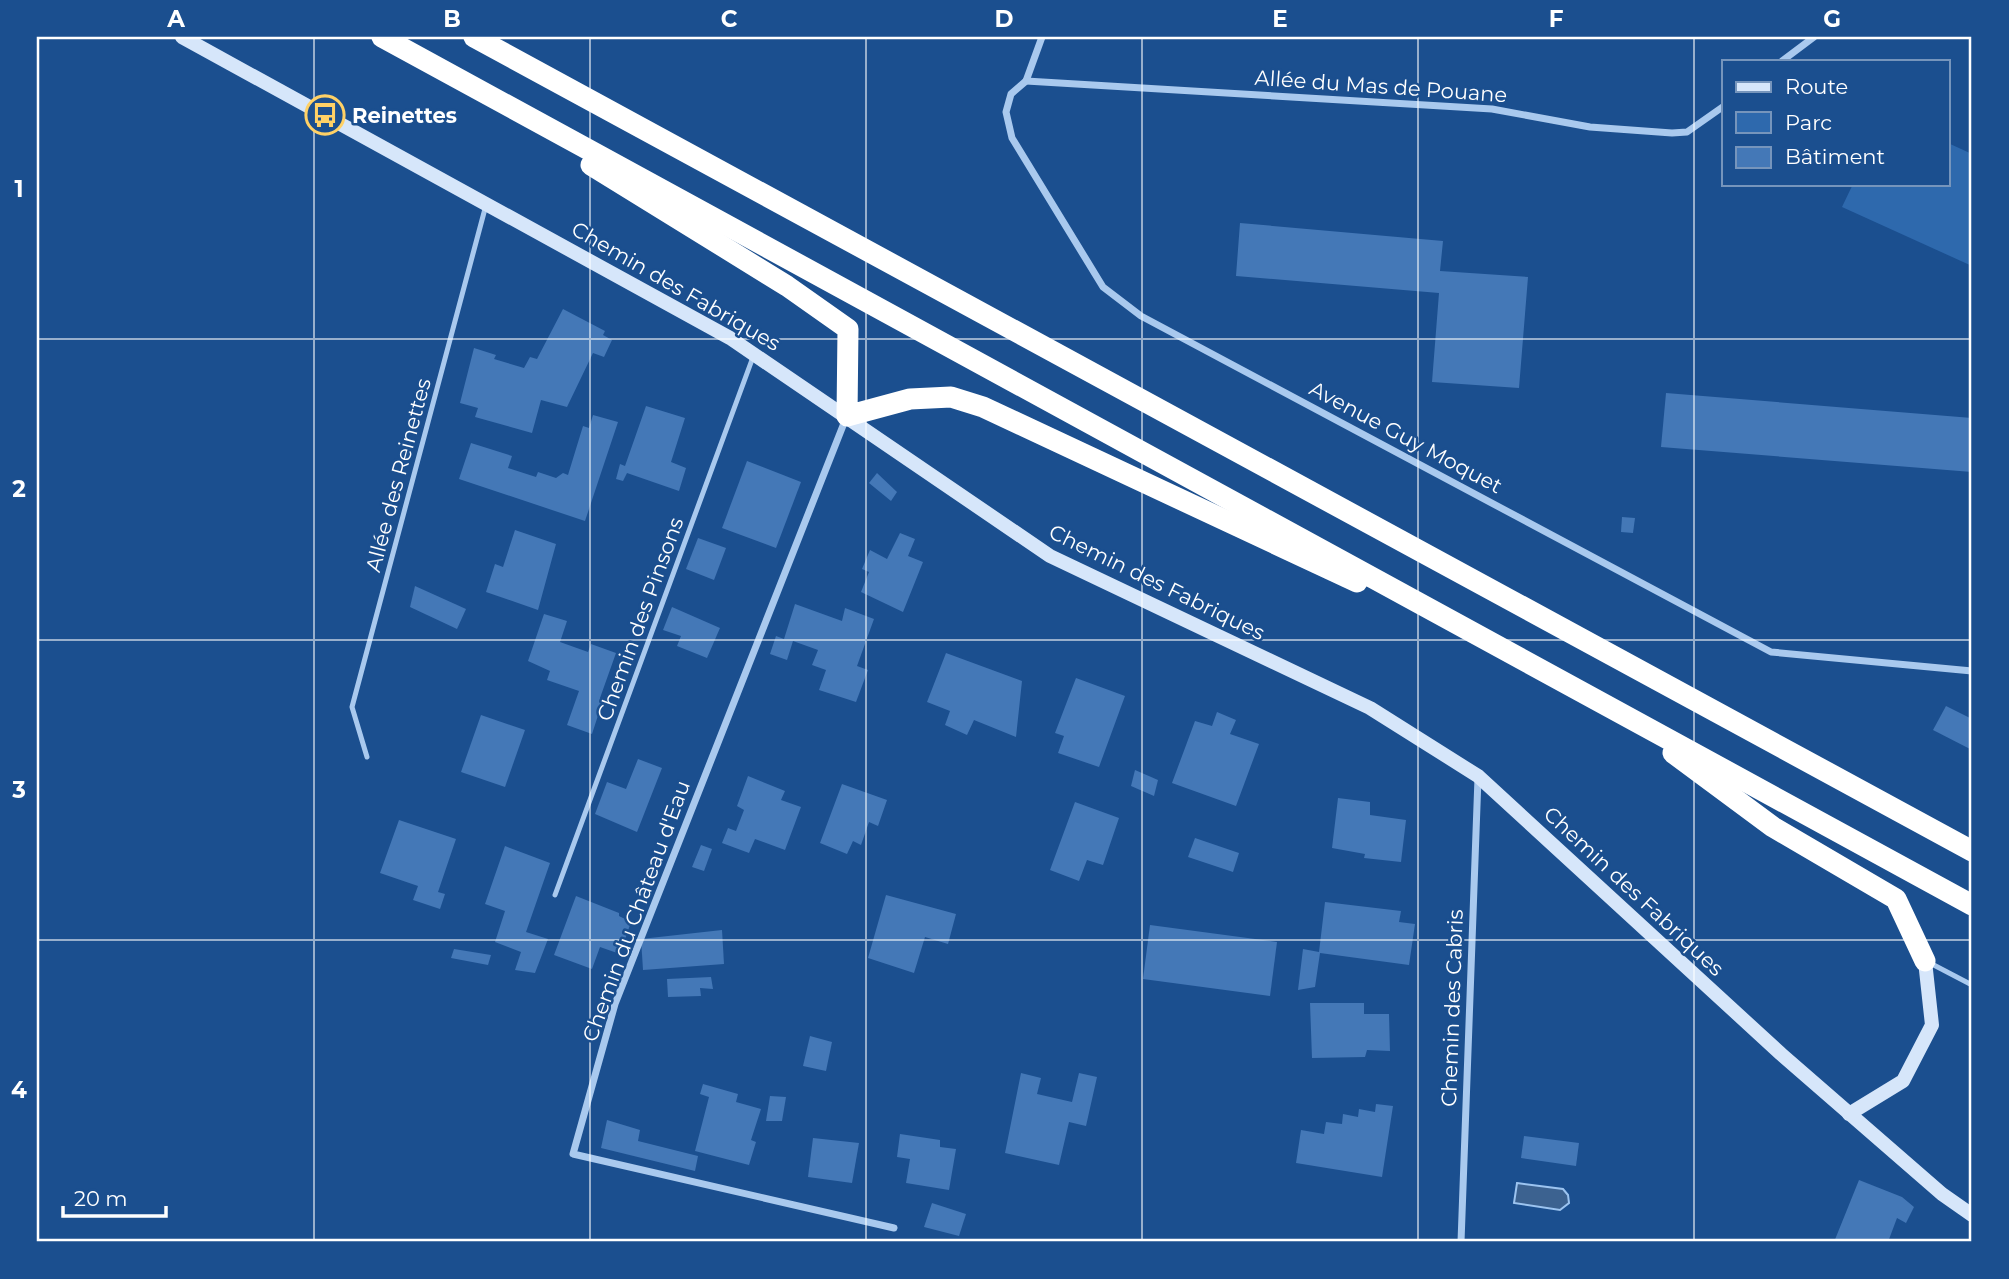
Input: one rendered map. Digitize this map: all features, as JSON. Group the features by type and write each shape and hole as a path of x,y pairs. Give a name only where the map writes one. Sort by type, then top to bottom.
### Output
{"highway":[{"path":"474,37 1972,851"},
{"path":"385,38 787,286 848,330 847,416 910,399 951,397 983,407 1536,666"},
{"path":"385,38 1972,905"},
{"path":"1606,704 1773,827 1896,899 1925,961"}],"street":[{"name":"Chemin des Fabriques","path":"182,37 487,201 754,354 1050,555 1370,708 1478,776 1849,1114 1942,1194 1972,1215"},
{"name":"Avenue Guy Moquet","path":"1042,37 1026,81 1012,94 1006,112 1012,138 1103,287 1142,316 1771,652 1972,671"},
{"path":"1783,60 1814,37"},
{"name":"Allée du Mas de Pouane","path":"1026,81 1492,109 1590,127 1672,134 1687,132 1722,107"},
{"name":"Chemin du Château d'Eau","path":"847,416 615,1004 573,1154 894,1228"},
{"name":"Chemin des Cabris","path":"1461,1242 1478,776"},
{"path":"1849,1114 1903,1081 1932,1025 1925,961"}],"lane":[{"name":"Allée des Reinettes","path":"367,757 352,708 487,201"},
{"name":"Chemin des Pinsons","path":"555,895 754,354"},
{"path":"1925,961 1972,985"}],"green space":[{"path":"1950,144 1972,154 1972,266 1842,207 1852,186 1950,186"}],"shaded area":[{"path":"1517,1183 1563,1189 1568,1195 1569,1203 1560,1210 1514,1203"}],"building":[{"path":"1240,223 1443,241 1440,271 1528,277 1519,388 1432,382 1439,293 1236,276"},
{"path":"563,309 605,331 603,335 612,340 604,357 593,353 567,407 541,400 532,433 475,417 478,408 460,403 474,348 496,355 494,359 524,368 530,357 537,359"},
{"path":"1666,393 1972,418 1972,472 1661,447"},
{"path":"646,406 685,418 671,462 686,468 679,491 627,473 623,481 616,479 620,464 625,466"},
{"path":"593,415 618,422 585,521 459,479 471,443 512,456 508,468 536,477 538,472 556,478 563,473 568,475 583,426 589,428"},
{"path":"747,461 801,482 776,548 722,528"},
{"path":"877,473 897,492 891,501 869,483"},
{"path":"1622,517 1635,518 1633,533 1621,532"},
{"path":"515,530 556,544 538,610 486,592 495,564 503,567"},
{"path":"900,533 915,539 908,556 923,562 903,612 861,592 869,572 862,569 870,550 887,559"},
{"path":"698,538 726,548 714,580 686,569"},
{"path":"415,586 466,609 457,629 410,607"},
{"path":"795,604 842,621 845,608 874,619 857,666 868,670 856,702 819,690 826,670 812,665 818,650 793,641 787,660 770,654 776,636 784,639"},
{"path":"672,607 720,628 707,658 677,646 681,636 663,630"},
{"path":"544,614 567,621 560,642 588,652 591,644 616,653 600,698 603,700 592,734 567,725 579,691 547,680 550,671 528,661"},
{"path":"946,653 1022,681 1016,737 974,720 967,735 945,725 950,711 927,702"},
{"path":"1076,678 1125,696 1099,767 1058,753 1064,736 1055,733"},
{"path":"1946,706 1972,719 1972,750 1933,730"},
{"path":"1217,712 1236,720 1230,734 1259,744 1236,806 1172,783 1195,721 1212,726"},
{"path":"481,715 525,730 505,787 461,772"},
{"path":"638,759 662,768 637,832 595,814 607,782 626,789"},
{"path":"1135,770 1158,780 1154,796 1131,786"},
{"path":"748,776 785,791 781,800 801,807 785,850 755,839 749,853 722,843 728,828 736,831 744,810 737,806"},
{"path":"842,784 887,800 878,826 869,822 861,845 853,841 847,854 820,843"},
{"path":"1338,798 1370,802 1370,815 1406,820 1401,862 1364,858 1365,854 1332,848"},
{"path":"1075,802 1119,818 1103,865 1087,860 1079,881 1050,870"},
{"path":"399,820 456,839 438,892 445,894 440,909 413,900 418,886 380,873"},
{"path":"1195,838 1239,853 1233,872 1188,857"},
{"path":"701,845 712,849 704,871 692,867"},
{"path":"505,846 550,863 526,932 548,939 535,973 515,970 521,952 495,942 505,911 485,904"},
{"path":"886,895 956,914 948,944 925,937 914,973 868,958"},
{"path":"576,896 619,913 619,916 631,922 620,954 600,947 592,969 554,955"},
{"path":"1325,902 1401,911 1399,922 1415,924 1409,965 1320,953 1315,987 1298,990 1303,949 1319,952"},
{"path":"1150,925 1277,942 1270,996 1143,979"},
{"path":"722,930 724,964 643,970 641,939"},
{"path":"454,949 491,955 488,965 451,958"},
{"path":"711,977 713,989 700,988 701,996 668,997 667,979"},
{"path":"1310,1003 1364,1003 1364,1014 1389,1014 1390,1051 1367,1050 1365,1057 1312,1058"},
{"path":"810,1036 832,1042 826,1071 803,1066"},
{"path":"1021,1073 1041,1078 1037,1094 1072,1102 1079,1073 1097,1077 1086,1126 1069,1122 1059,1165 1005,1153"},
{"path":"703,1084 738,1094 736,1102 761,1109 751,1140 756,1142 749,1165 695,1151 709,1097 700,1094"},
{"path":"770,1096 786,1097 782,1121 766,1121"},
{"path":"1376,1104 1393,1106 1382,1177 1296,1163 1301,1130 1324,1134 1326,1122 1342,1124 1343,1114 1358,1117 1359,1109 1375,1112"},
{"path":"607,1120 640,1130 638,1141 698,1156 695,1171 601,1148"},
{"path":"900,1134 940,1140 940,1147 956,1149 949,1190 906,1183 910,1159 897,1157"},
{"path":"1524,1136 1579,1143 1576,1166 1521,1158"},
{"path":"813,1138 859,1143 852,1183 808,1177"},
{"path":"1859,1180 1902,1197 1914,1207 1906,1223 1897,1218 1888,1242 1834,1242"},
{"path":"932,1203 966,1214 959,1236 924,1227"}],"place":[{"name":"Reinettes","path":"325,115"}]}
